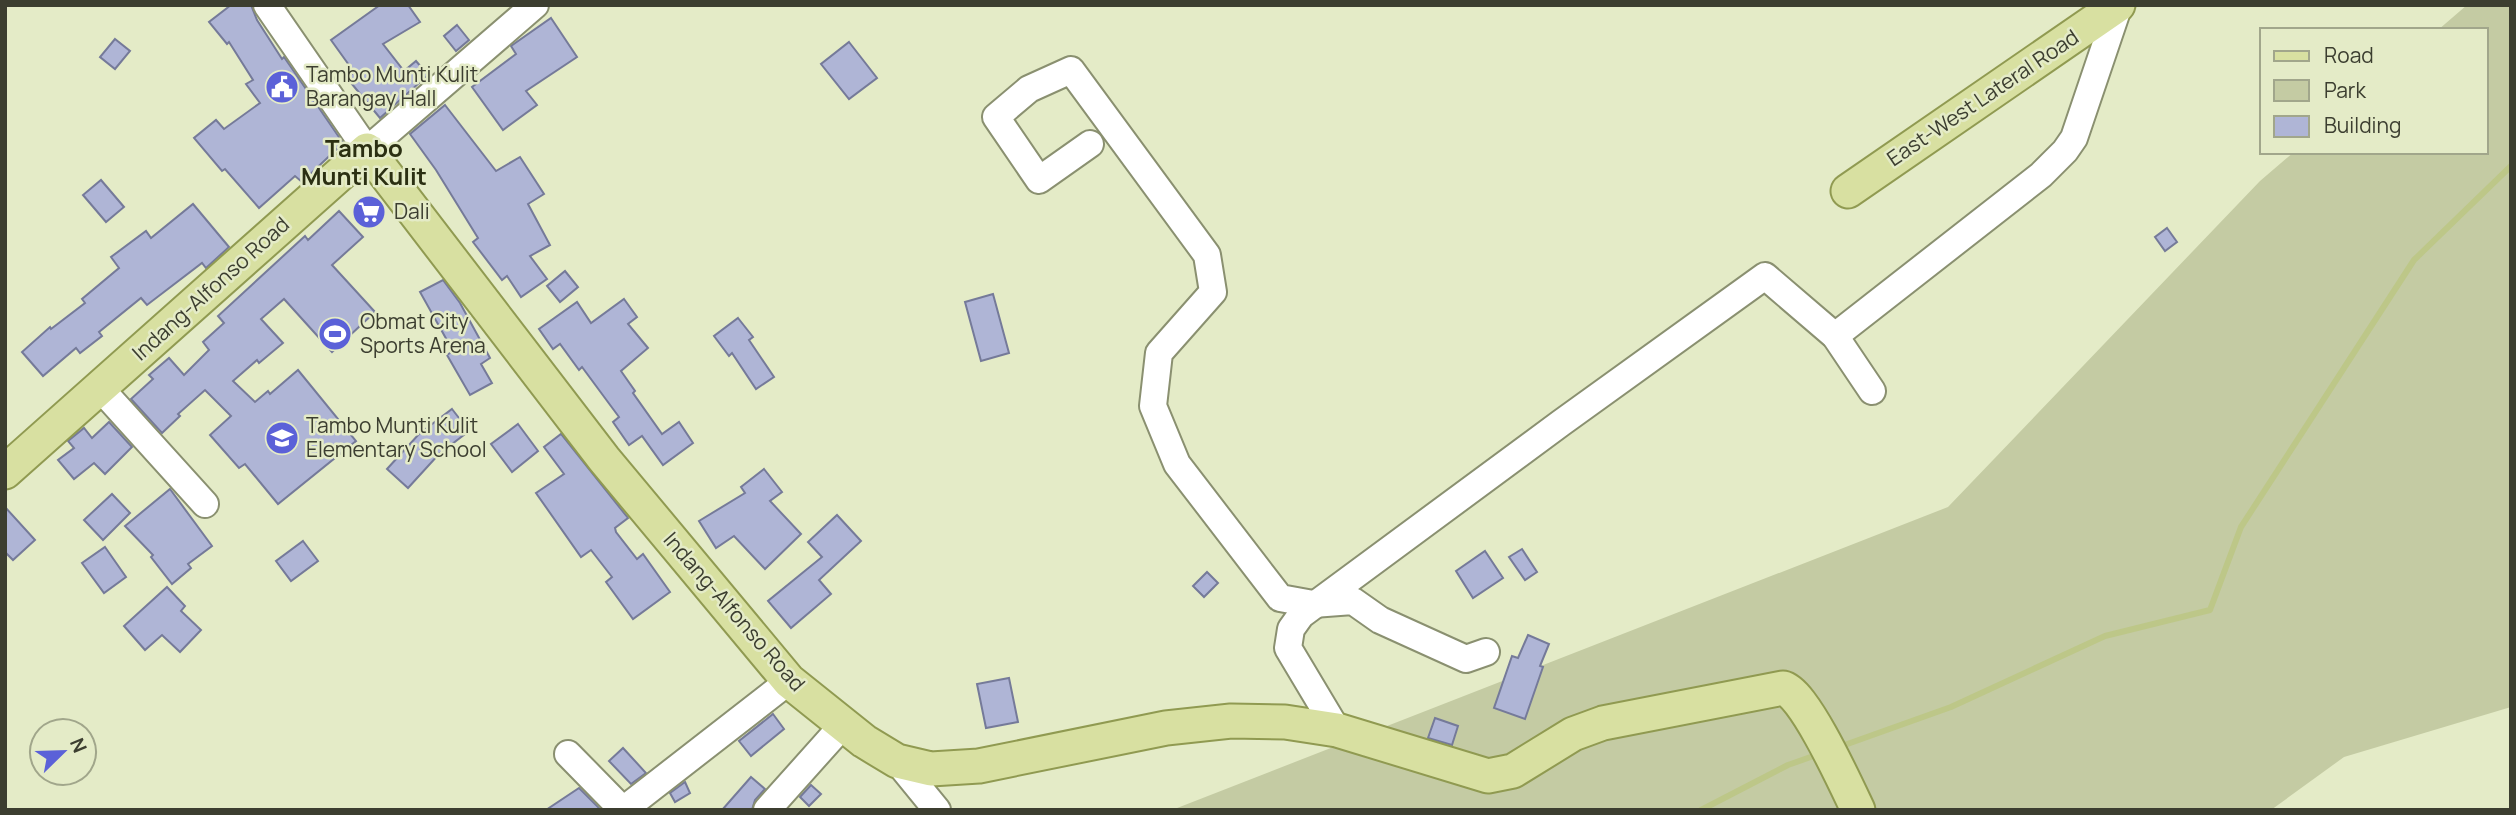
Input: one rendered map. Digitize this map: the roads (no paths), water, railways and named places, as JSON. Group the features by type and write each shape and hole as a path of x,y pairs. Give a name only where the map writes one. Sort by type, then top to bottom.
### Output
{"main road":[{"name":"East-West Lateral Road","path":"1848,191 2118,5"},
{"name":"Indang-Alfonso Road","path":"5,472 366,150 604,459 789,681 864,741 897,761 930,769 979,766 1166,729 1231,721 1285,722 1337,730 1488,776 1513,771 1589,727 1712,700 1787,689 1807,712 1858,810"}],"street":[{"path":"267,5 366,150 535,5"},
{"path":"1835,336 2041,175 2065,151 2079,126 2118,5"},
{"path":"1090,144 1040,180 996,117 1029,89 1071,70 1207,255 1213,292 1159,353 1153,406 1177,464 1280,598 1313,604 1353,601 1381,620 1466,659 1486,652"},
{"path":"1337,730 1288,648 1291,629 1301,615 1765,276 1835,336 1872,391"},
{"path":"100,388 205,504"},
{"path":"568,754 611,800 621,808 627,807 789,681"},
{"path":"767,810 843,725"},
{"path":"897,761 937,810"}],"waterway":[{"path":"1839,747 1951,707 2105,636 2210,610 2241,527 2414,260 2511,166"},
{"path":"1701,810 1788,765 1819,754"}],"place":[{"name":"Tambo Munti Kulit Barangay Hall","path":"282,87"},
{"name":"Dali","path":"369,212"},
{"name":"Obmat City Sports Arena","path":"335,334"},
{"name":"Tambo Munti Kulit Elementary School","path":"282,438"}],"district":[{"name":"Tambo Munti Kulit","path":"364,163"}]}
